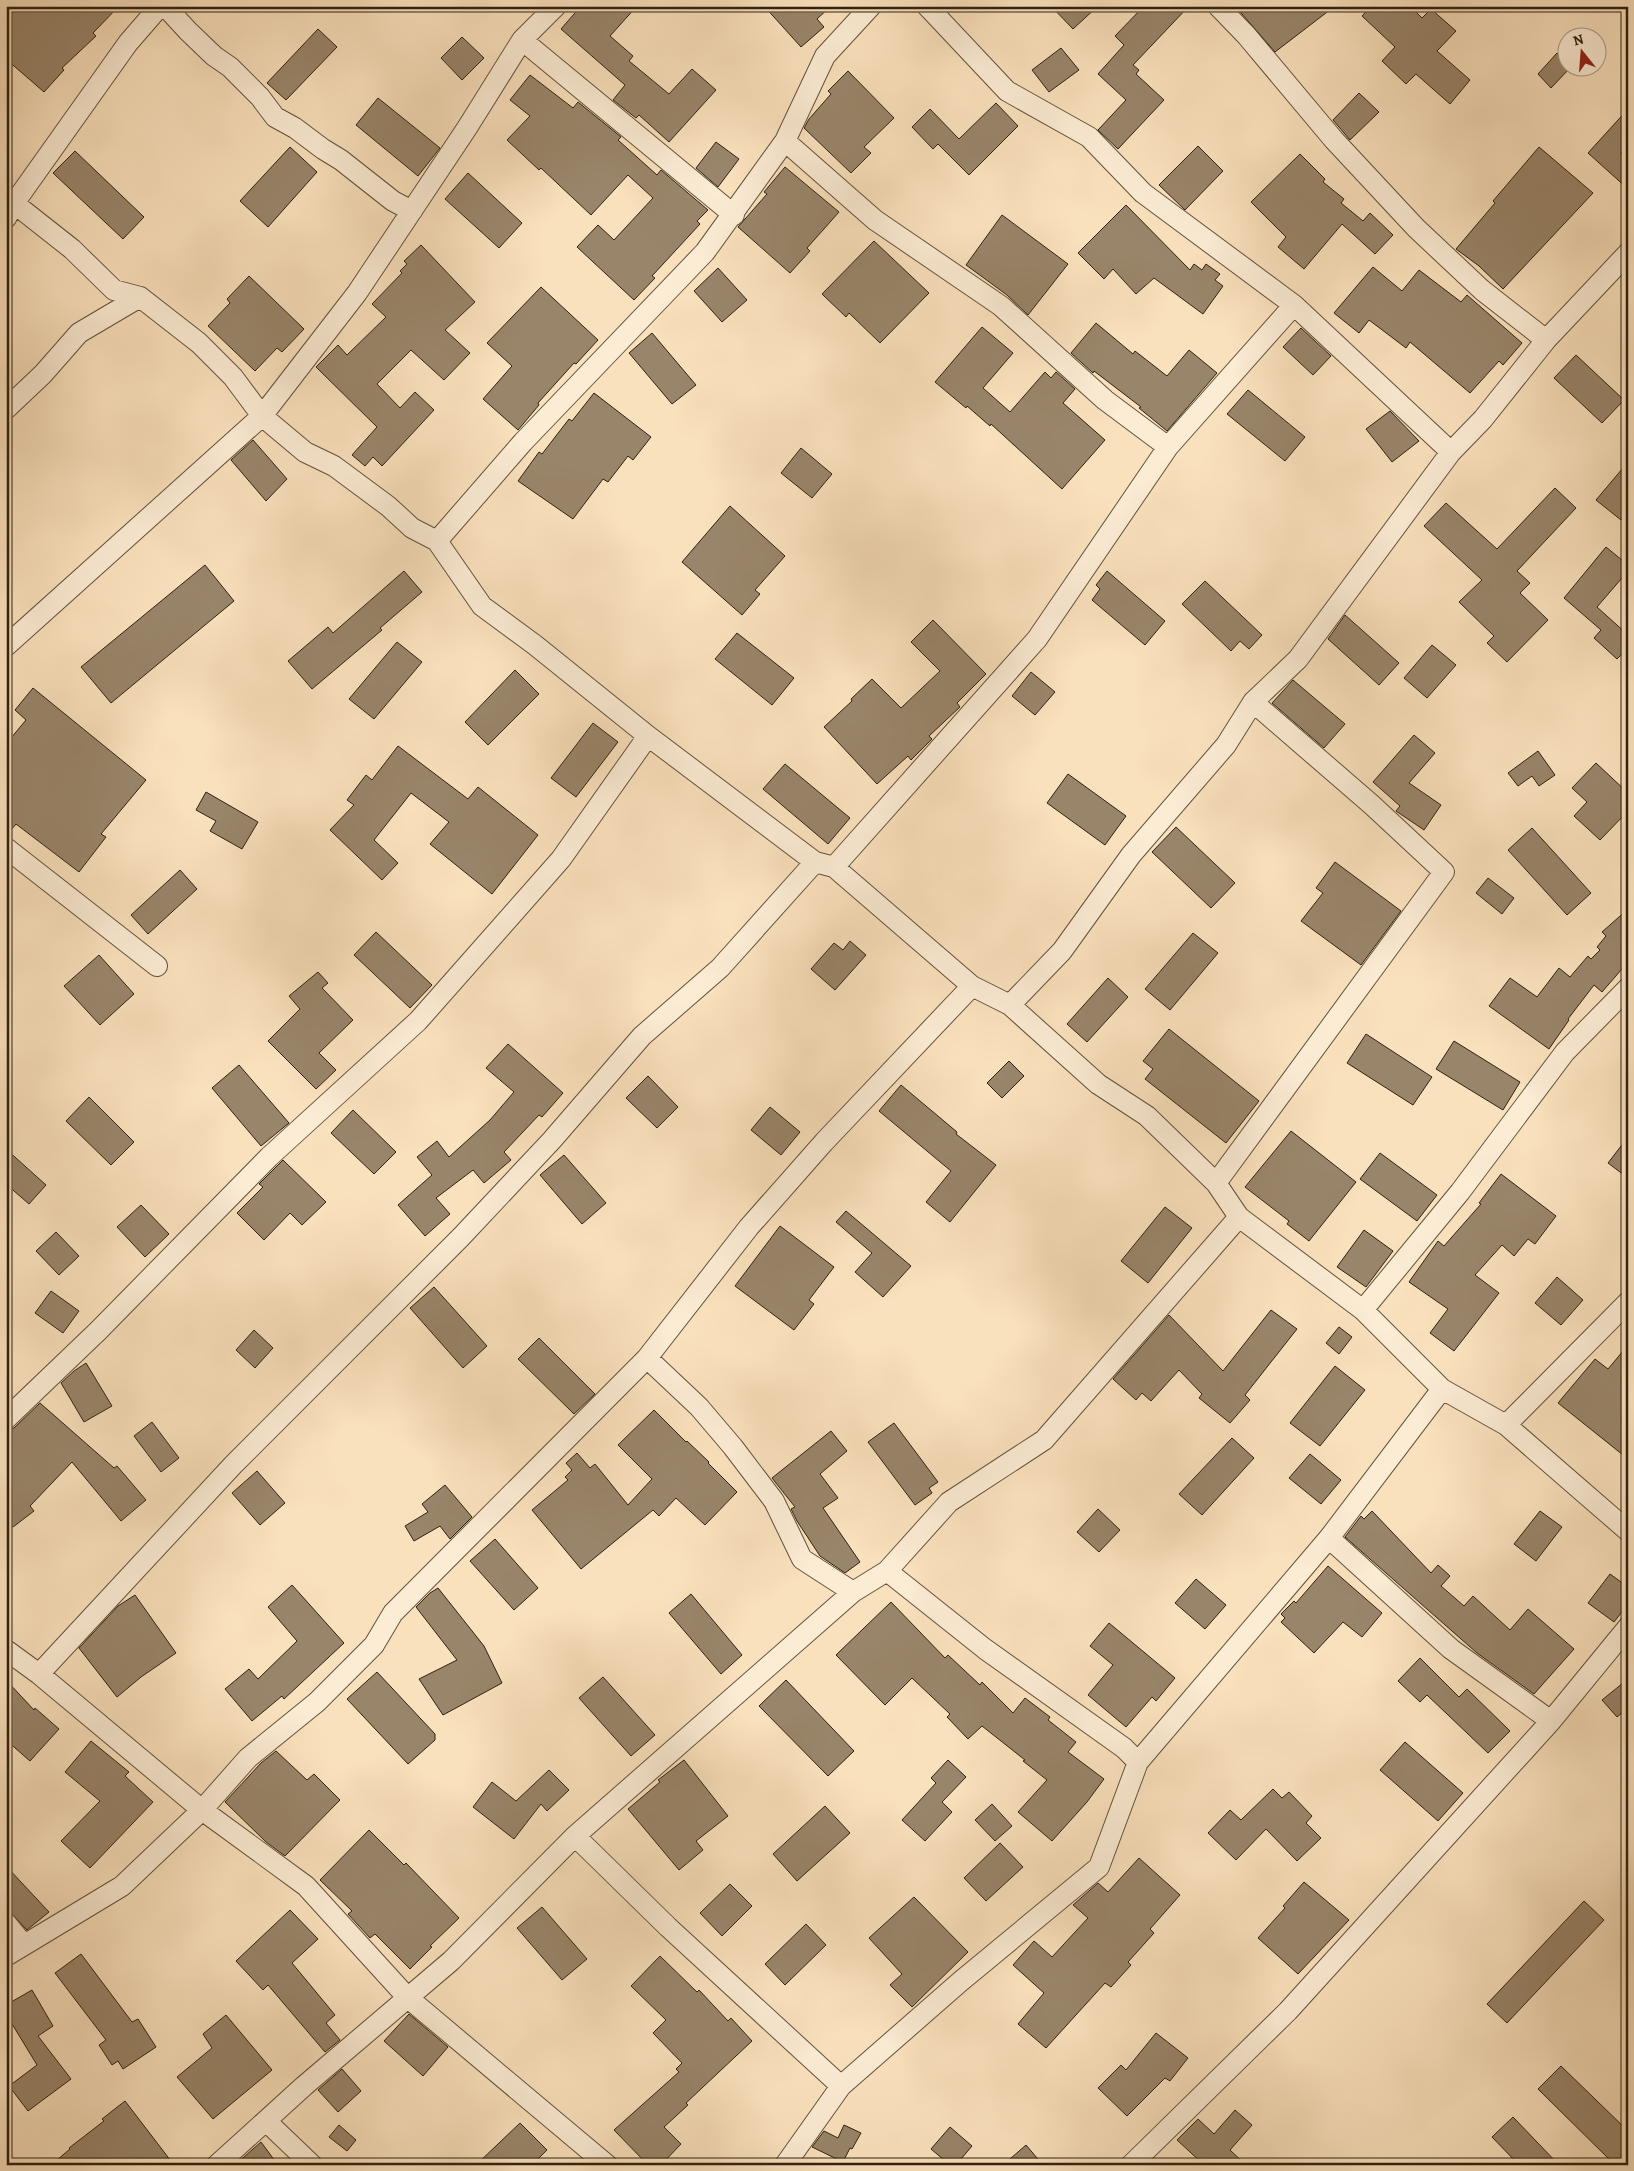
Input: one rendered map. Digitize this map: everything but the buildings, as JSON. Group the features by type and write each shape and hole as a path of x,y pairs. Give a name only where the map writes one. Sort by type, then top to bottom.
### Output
{"street":[{"path":"160,6 128,43 9,206 72,249 114,290 140,297 199,343 233,377 262,416 305,452 334,466 388,506 412,528 437,541 482,606 535,645 648,736 824,864 972,986 1010,1005 1098,1084 1147,1116 1216,1183 1239,1217 1363,1310 1442,1389 1506,1425 1628,1531"},
{"path":"164,6 208,50 230,67 260,97 275,117 295,128 341,160 393,201 412,211"},
{"path":"6,646 262,416 357,293 522,40 556,6"},
{"path":"437,541 523,442 705,252 734,215 785,141 825,56 871,6"},
{"path":"927,6 1007,91 1089,137 1142,193 1294,305 1451,452"},
{"path":"1218,6 1246,34 1334,140 1416,228 1482,290 1546,340"},
{"path":"522,40 734,215"},
{"path":"785,141 875,220 1000,306 1105,400 1168,447"},
{"path":"1010,1005 1062,951 1131,855 1226,745 1253,702 1298,659 1451,452 1483,419 1546,340 1628,253"},
{"path":"6,409 43,374 79,333 140,297"},
{"path":"39,1674 233,1465 468,1230 552,1140 642,1036 720,968 824,864 1037,639 1168,447 1294,305"},
{"path":"1216,1183 1444,872 1372,805 1253,702"},
{"path":"6,1419 98,1331 269,1157 418,1021 560,859 648,736"},
{"path":"6,848 157,966"},
{"path":"6,1956 122,1886 202,1810 248,1758 317,1702 368,1652 394,1613 647,1358 749,1227 824,1142 972,986"},
{"path":"1363,1310 1460,1192 1565,1052 1628,988"},
{"path":"217,2165 407,1998 451,1962 575,1836 853,1592 888,1571 949,1502 1044,1440 1239,1217"},
{"path":"1506,1425 1628,1302"},
{"path":"647,1358 699,1407 734,1447 774,1501 802,1559 853,1592"},
{"path":"785,2165 841,2086 960,1982 1099,1867 1138,1762 1329,1538 1442,1389"},
{"path":"1329,1538 1451,1649 1551,1721"},
{"path":"888,1571 985,1649 1124,1748 1138,1762"},
{"path":"1131,2165 1288,2011 1551,1721 1628,1627"},
{"path":"6,1650 39,1674 202,1810 306,1886 407,1998 607,2165"},
{"path":"575,1836 675,1934 841,2086"},
{"path":"6,1923 24,1945"},
{"path":"266,2121 312,2165"}]}
